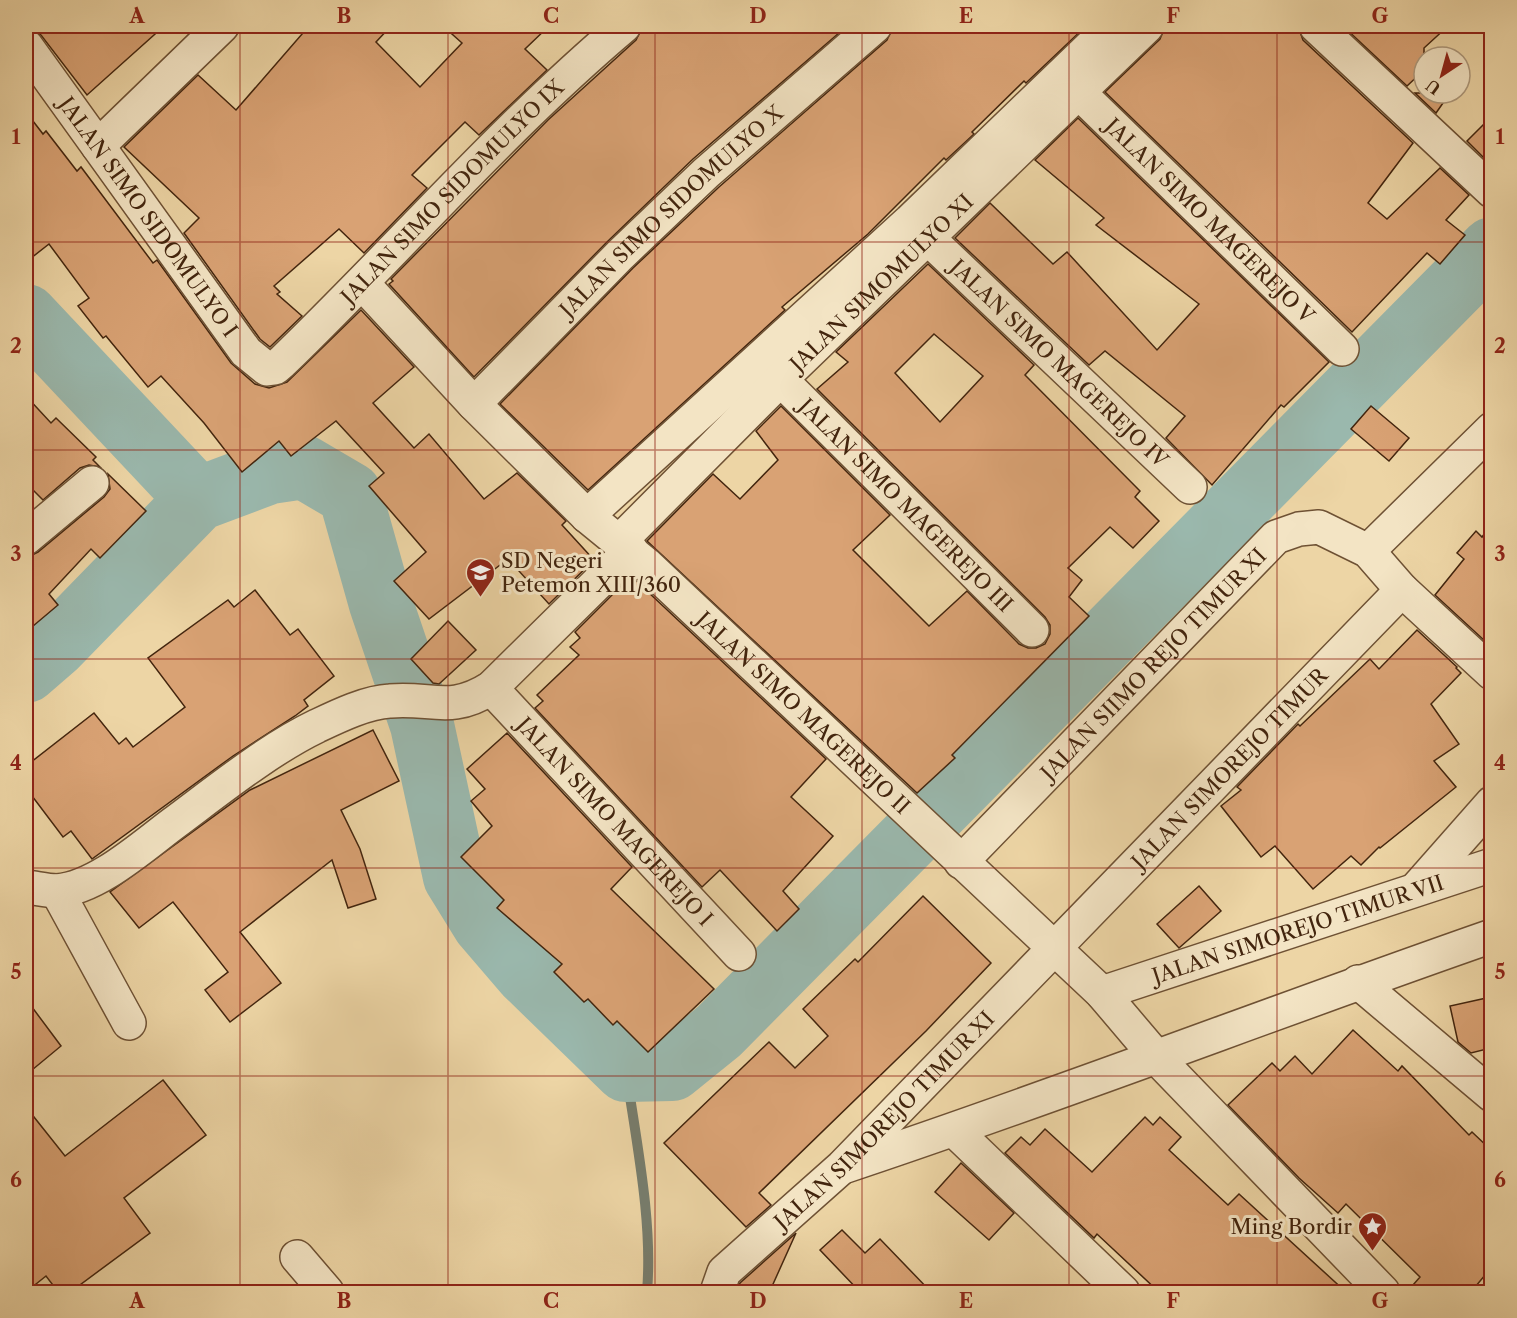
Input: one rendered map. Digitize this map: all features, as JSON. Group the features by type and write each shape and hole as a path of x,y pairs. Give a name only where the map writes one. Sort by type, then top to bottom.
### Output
{"street":[{"path":"98,146 222,26"},
{"name":"JALAN SIMO SIDOMULYO IX","path":"282,362 363,284 565,76 624,26"},
{"name":"JALAN SIMO SIDOMULYO X","path":"474,404 620,255 706,172 874,26"},
{"name":"JALAN SIMOMULYO XI","path":"1070,83 1112,26"},
{"name":"JALAN SIMOMULYO XI","path":"587,516 770,368 920,230 1070,83 1147,26"},
{"path":"1316,26 1491,191"},
{"name":"JALAN SIMO SIDOMULYO I","path":"31,64 98,146 246,352 267,369 275,368 282,362"},
{"name":"JALAN SIMO MAGEREJO V","path":"1070,83 1342,349"},
{"name":"JALAN SIMO MAGEREJO IV","path":"920,230 1191,487"},
{"name":"JALAN SIMO MAGEREJO II","path":"363,284 474,404 587,516 625,546 961,862"},
{"name":"JALAN SIMOMULYO XI","path":"57,891 90,880 125,860 235,778 316,726 389,700 445,704 462,702 491,688 625,546 770,368"},
{"name":"JALAN SIMO MAGEREJO III","path":"770,368 1032,630"},
{"path":"1491,429 1368,551 1402,590 1491,673"},
{"path":"26,538 92,483"},
{"name":"JALAN SIIMO REJO TIMUR XI","path":"961,862 1276,537 1299,529 1318,527 1368,551"},
{"name":"JALAN SIMOREJO TIMUR","path":"1054,946 1402,590"},
{"name":"JALAN SIMO MAGEREJO I","path":"491,688 739,954"},
{"path":"1415,890 1491,802"},
{"path":"961,862 1102,993 1158,1059 1383,1293"},
{"name":"JALAN SIMOREJO TIMUR VII","path":"1102,993 1491,865"},
{"path":"26,887 57,891 129,1023"},
{"path":"842,1167 954,1131 1158,1059 1358,982 1491,936"},
{"name":"JALAN SIMOREJO TIMUR XI","path":"717,1293 724,1272 842,1167 1054,946"},
{"path":"1358,982 1491,1095"},
{"path":"954,1131 1123,1293"},
{"path":"297,1257 327,1293"}],"building":[{"path":"26,26 164,26 87,95 41,35"},
{"path":"309,26 391,26 376,42 420,87 462,43 443,26 549,26 525,49 547,70 479,135 465,122 412,175 427,188 364,253 339,229 274,286 280,292 277,294 302,316 270,347 260,339 184,233 199,218 124,147 198,75 236,110"},
{"path":"643,26 847,26 693,159 607,242 474,377 389,284 393,281 391,279 548,120 636,40"},
{"path":"893,26 1086,26 1026,83 1024,81 972,132 974,134 946,160 944,158 868,234 782,307 785,310 588,490 500,404 633,268 719,187 887,40"},
{"path":"1165,26 1298,26 1303,40 1413,143 1368,203 1387,219 1440,168 1469,195 1446,220 1465,235 1440,264 1427,253 1352,332 1105,92 1160,39"},
{"path":"1343,26 1448,26 1427,45 1412,45 1412,81 1407,86"},
{"path":"1428,105 1442,105 1436,113"},
{"path":"26,112 43,134 46,131 77,171 81,167 153,263 157,260 231,363 255,384 269,388 287,382 361,310 414,367 373,403 414,448 429,434 484,499 517,473 566,521 562,525 594,560 549,604 508,559 429,619 394,581 426,552 369,486 384,473 336,421 291,456 279,441 242,472 204,423 161,376 148,387 106,336 103,338 78,306 89,298 49,244 26,262"},
{"path":"1491,117 1491,165 1467,141"},
{"path":"1078,118 1329,362 1284,407 1281,405 1212,485 1166,438 1185,416 1105,351 1089,365 955,238 990,203 1053,264 1067,252 1157,350 1199,304 1096,225 1104,218 1035,160"},
{"path":"928,264 1034,365 1025,375 1140,491 1135,497 1159,521 1133,548 1110,527 1068,568 1082,580 1069,597 1089,616 952,755 955,758 917,793 647,541 713,474 740,499 778,460 756,431 781,406 890,515 853,550 929,626 967,591 1019,644 1028,648 1036,648 1045,644 1050,634 1050,625 1045,617 817,389 848,362 836,352","holes":["934,334 983,376 940,422 895,373"]},
{"path":"26,396 51,423 56,418 96,457 93,460 100,467 89,465 80,468 43,500 26,483"},
{"path":"1371,406 1409,438 1389,461 1351,429"},
{"path":"108,474 146,511 100,558 91,549 49,594 58,605 26,632 26,558 38,552 104,497 110,489"},
{"path":"1491,525 1491,636 1486,642 1435,595 1464,559 1457,553 1476,531 1482,537"},
{"path":"631,576 826,759 791,797 833,836 783,891 799,909 777,931 720,870 702,887 535,708 543,701 537,695 579,655 570,647 580,638 575,632"},
{"path":"255,590 290,635 298,629 334,676 304,700 308,706 295,716 233,756 92,859 71,831 63,837 26,788 26,766 94,713 119,744 126,738 133,747 185,707 148,658 228,600 234,607"},
{"path":"448,621 476,650 439,684 433,683 411,659"},
{"path":"1417,630 1461,673 1431,704 1459,744 1434,761 1456,787 1379,847 1361,865 1351,856 1313,889 1275,846 1261,857 1221,806 1241,790 1237,787 1298,724 1300,726 1370,659 1379,669"},
{"path":"373,730 399,781 341,810 360,849 376,899 348,908 332,860 240,932 281,983 230,1022 205,990 228,972 173,902 139,928 110,892 250,790"},
{"path":"507,733 632,867 611,889 714,989 648,1052 617,1021 613,1025 588,999 584,1002 554,972 562,964 497,908 504,900 461,857 492,826 471,801 485,789 467,769"},
{"path":"1199,886 1221,911 1179,948 1157,924"},
{"path":"923,896 991,963 926,1031 759,1193 771,1205 746,1227 664,1143 769,1042 795,1068 828,1036 803,1009 855,959 858,962"},
{"path":"1491,997 1491,1048 1471,1053 1458,1042 1450,1006"},
{"path":"26,999 61,1046 26,1075"},
{"path":"1353,1030 1398,1071 1402,1066 1469,1135 1472,1132 1491,1150 1491,1268 1470,1293 1406,1293 1420,1277 1346,1204 1338,1213 1299,1178 1228,1105 1272,1063 1280,1071 1295,1056 1312,1074"},
{"path":"163,1080 206,1135 124,1198 150,1233 69,1293 59,1293 46,1276 26,1292 26,1107 65,1156"},
{"path":"1145,1117 1153,1125 1160,1117 1181,1137 1169,1150 1228,1205 1239,1194 1347,1293 1160,1293 1097,1234 1094,1238 1005,1153 1021,1137 1030,1145 1045,1129 1092,1172"},
{"path":"961,1163 1014,1213 989,1240 935,1192"},
{"path":"842,1230 865,1253 880,1239 932,1293 861,1293 820,1250"},
{"path":"796,1233 769,1293 737,1293 740,1283"}],"waterway":[{"path":"26,671 56,645 198,499 270,472 304,467 350,494 381,604 422,725 455,877 484,924 526,973 626,1070 672,1069 719,1031 1492,249"},
{"path":"26,316 198,499"},
{"path":"626,1070 646,1209 647,1292"}],"place":[{"name":"SD Negeri Petemon XIII/360","path":"480,598"},
{"name":"Ming Bordir","path":"1373,1252"}]}
